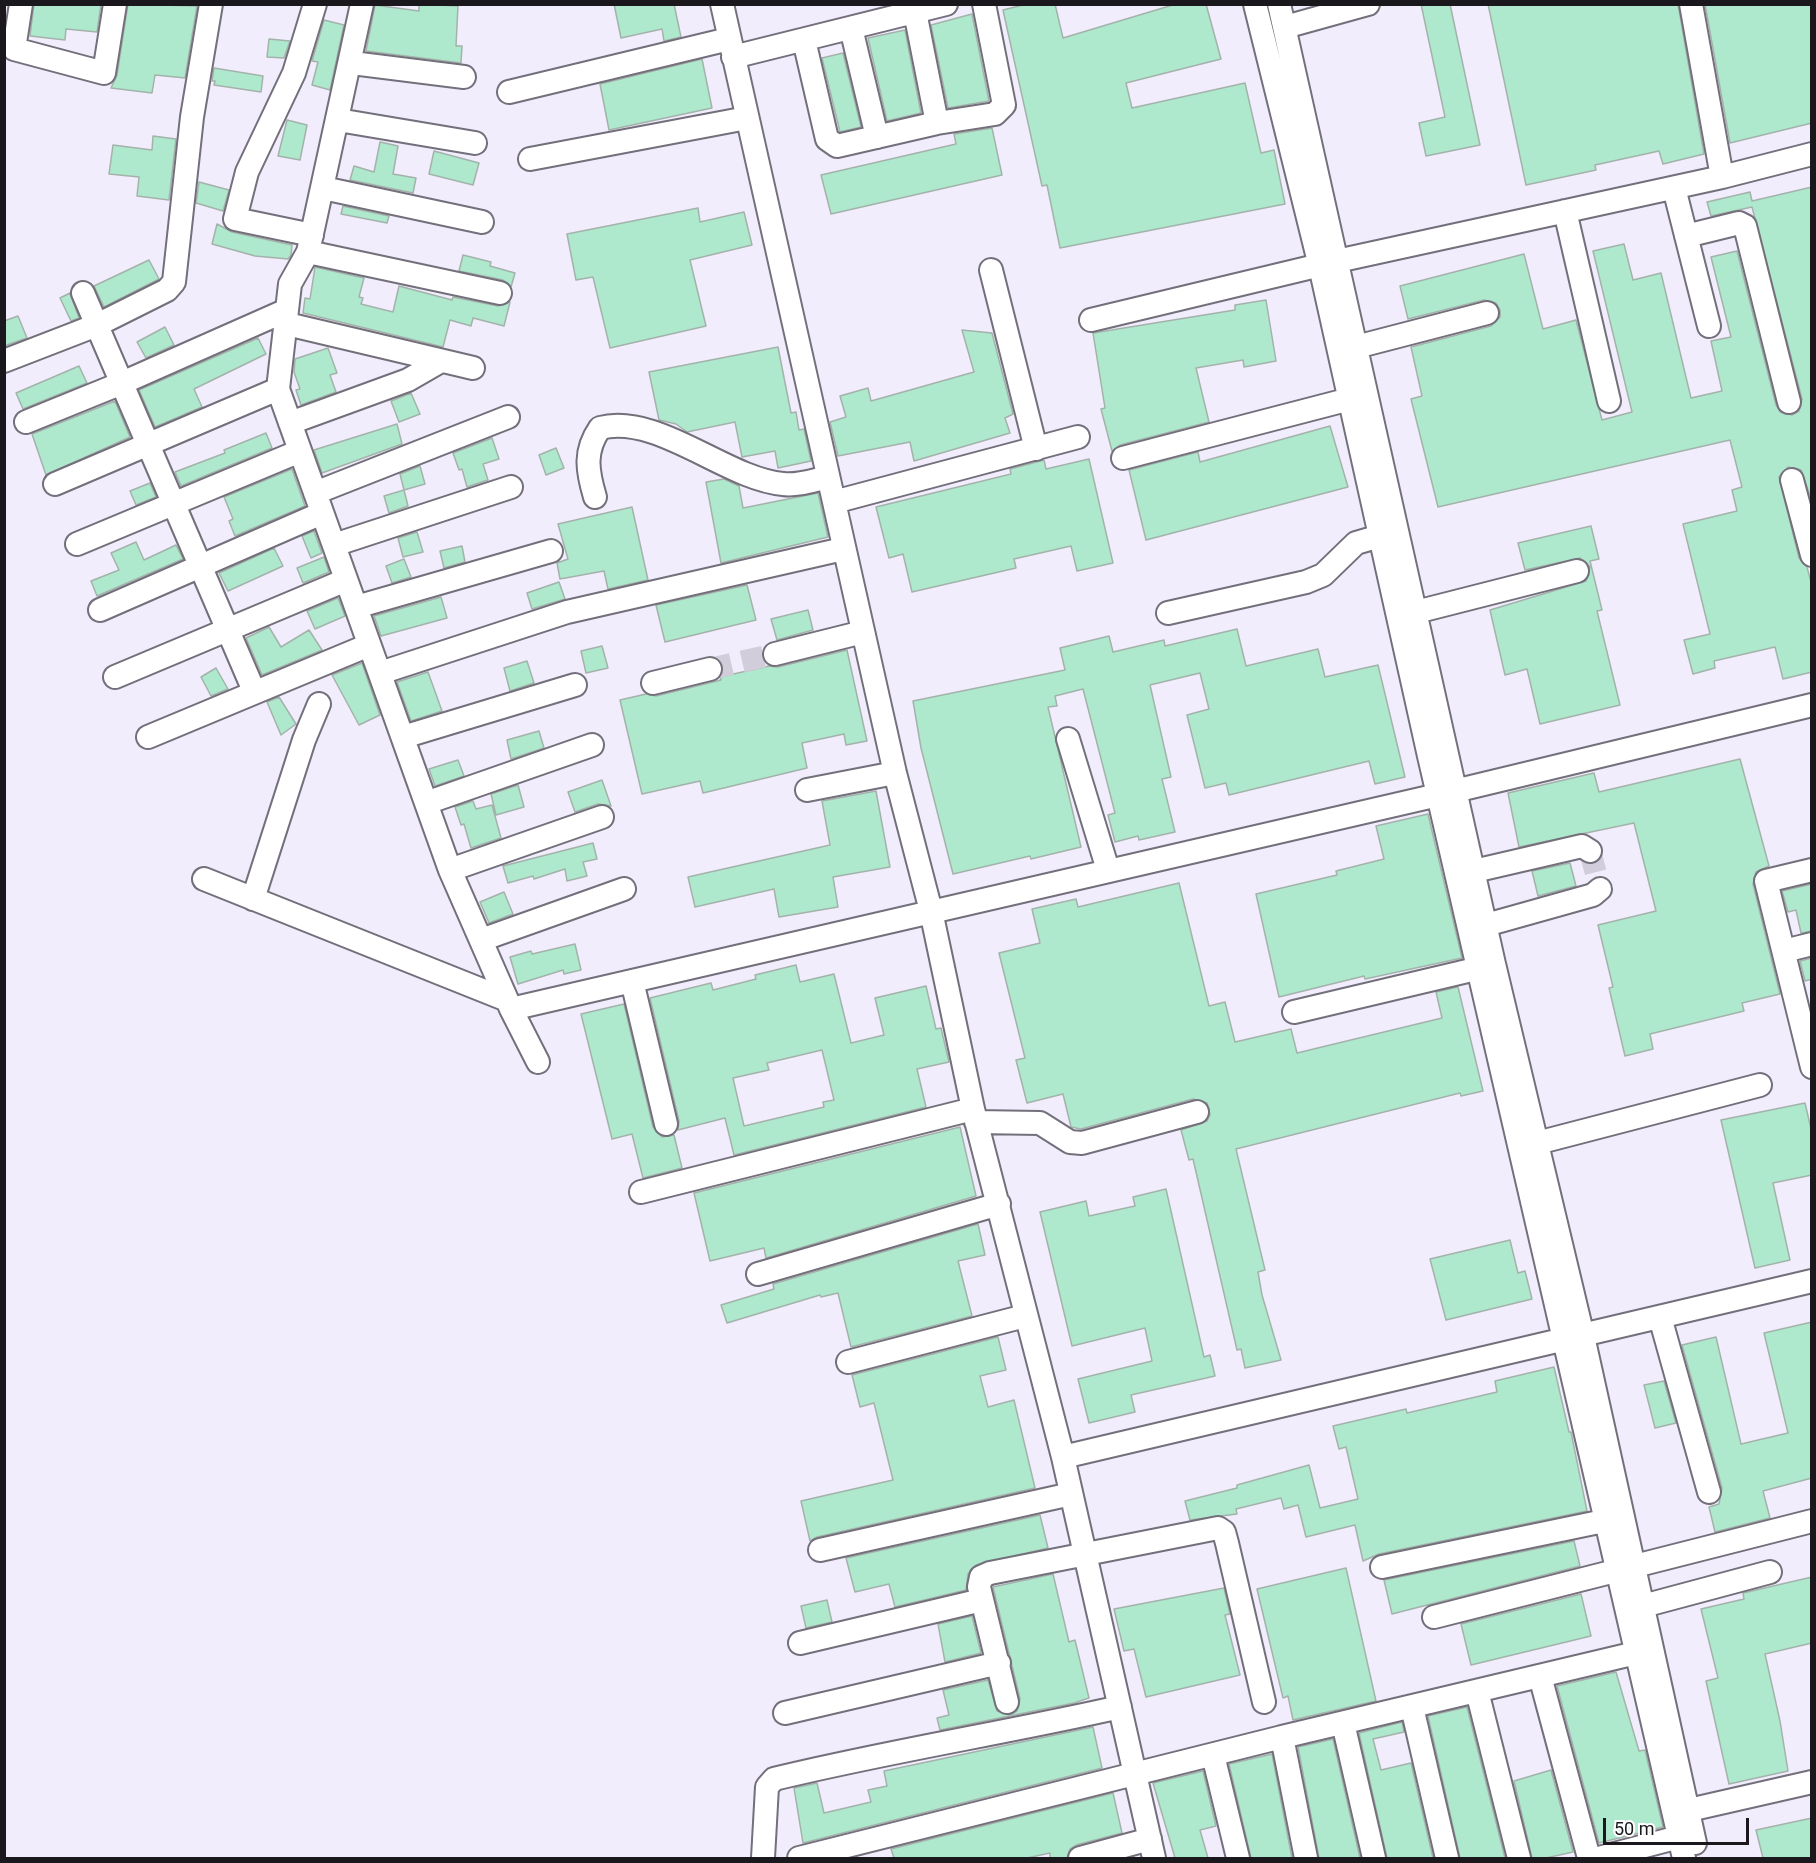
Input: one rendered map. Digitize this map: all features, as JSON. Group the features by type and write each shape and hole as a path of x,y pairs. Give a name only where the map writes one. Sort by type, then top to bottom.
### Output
{"street":[{"path":"21,4 14,49 104,73 115,4"},
{"path":"4,362 97,325 167,290 174,282 190,128 211,4"},
{"path":"315,4 294,73 247,172 235,219 310,243 500,293"},
{"path":"362,4 352,63 310,243 290,284 278,389 450,870 509,1005 538,1062"},
{"path":"722,4 895,773 931,911 975,1116 1063,1457 1152,1849 1080,1858"},
{"path":"509,92 731,48 804,40 946,4"},
{"path":"804,40 827,139 837,146 937,123 995,114 1004,105 984,4"},
{"path":"1255,4 1299,139 1329,263 1356,347 1416,612 1480,968 1574,1338 1625,1567 1636,1653 1681,1848 1599,1858"},
{"path":"1279,4 1299,139"},
{"path":"1284,27 1368,4"},
{"path":"1691,4 1722,177"},
{"path":"915,12 937,123"},
{"path":"850,28 877,137"},
{"path":"352,63 464,77"},
{"path":"530,159 747,118"},
{"path":"338,120 475,143"},
{"path":"1091,320 1329,263 1722,177 1812,154"},
{"path":"323,188 482,222"},
{"path":"1674,188 1709,326"},
{"path":"1565,211 1609,401"},
{"path":"1686,236 1739,223 1745,226 1789,402"},
{"path":"1329,263 1350,399 1380,536 1447,793 1474,871 1537,1143 1574,1338 1604,1521 1643,1606 1699,1858"},
{"path":"991,270 1036,449"},
{"path":"83,293 254,691"},
{"path":"1356,347 1487,314"},
{"path":"26,422 287,317 473,368"},
{"path":"290,423 408,380 441,361"},
{"path":"55,484 278,389"},
{"path":"1123,458 1350,399"},
{"path":"100,610 201,566 319,503 508,417"},
{"path":"595,496 587,469 588,451 600,428 614,424 658,435 766,482 785,485 828,477"},
{"path":"834,502 1078,438"},
{"path":"77,544 300,451"},
{"path":"1792,480 1812,555"},
{"path":"334,545 511,487"},
{"path":"1168,613 1306,582 1323,575 1356,543 1380,536"},
{"path":"380,673 567,612 843,549"},
{"path":"356,607 551,551"},
{"path":"1416,612 1577,571"},
{"path":"115,677 346,580"},
{"path":"775,654 863,632"},
{"path":"148,736 369,645"},
{"path":"653,683 710,669"},
{"path":"403,737 575,684"},
{"path":"253,899 304,740 319,704"},
{"path":"204,879 509,1005 632,981 1447,793 1812,705"},
{"path":"1068,739 1108,870"},
{"path":"426,803 592,745"},
{"path":"807,790 895,773"},
{"path":"450,870 602,818"},
{"path":"1474,871 1582,846 1590,851"},
{"path":"1812,870 1766,881 1784,951 1807,1025 1812,1067"},
{"path":"482,940 624,889"},
{"path":"1486,925 1593,895 1600,889"},
{"path":"1784,951 1812,944"},
{"path":"1294,1012 1480,968"},
{"path":"632,981 666,1124"},
{"path":"1537,1143 1760,1085"},
{"path":"641,1192 975,1116 1040,1123 1070,1142 1082,1143 1197,1112"},
{"path":"758,1274 999,1204"},
{"path":"1063,1457 1812,1281"},
{"path":"848,1362 1025,1316"},
{"path":"1660,1317 1709,1492"},
{"path":"820,1550 1071,1494"},
{"path":"1382,1567 1604,1521"},
{"path":"1434,1617 1812,1521"},
{"path":"1008,1702 979,1587 981,1577 990,1573 1218,1528 1224,1532 1264,1702"},
{"path":"1643,1606 1770,1572"},
{"path":"800,1643 982,1600"},
{"path":"799,1858 1282,1737 1636,1653"},
{"path":"785,1713 999,1663"},
{"path":"1540,1676 1589,1858"},
{"path":"1477,1691 1519,1858"},
{"path":"763,1858 766,1787 774,1779 854,1760 1015,1731 1120,1707"},
{"path":"1412,1707 1447,1858"},
{"path":"1343,1724 1374,1858"},
{"path":"1282,1737 1306,1858"},
{"path":"1213,1755 1238,1858"},
{"path":"1689,1810 1812,1782"}],"building":[{"path":"34,4 101,4 97,32 66,29 65,40 30,36"},
{"path":"128,4 197,6 185,78 155,75 152,93 111,88 117,75"},
{"path":"419,4 458,6 456,46 462,46 461,63 366,51 375,5 419,11"},
{"path":"614,4 674,4 681,37 664,41 662,29 621,38"},
{"path":"1027,4 1055,4 1063,38 1176,4 1206,4 1221,59 1126,83 1132,108 1245,83 1261,153 1274,150 1285,204 1060,248 1047,185 1042,186 1003,10"},
{"path":"1421,4 1450,4 1480,145 1426,156 1419,123 1445,117"},
{"path":"1488,4 1678,4 1704,154 1663,164 1659,151 1595,165 1596,170 1526,185"},
{"path":"1705,4 1812,4 1812,123 1730,143"},
{"path":"972,14 989,101 948,108 931,25"},
{"path":"324,20 344,25 330,90 312,85 318,62 312,61"},
{"path":"905,30 921,113 887,121 868,38"},
{"path":"269,39 290,41 284,58 267,57"},
{"path":"843,53 861,127 840,132 822,58"},
{"path":"702,59 712,108 609,130 600,84"},
{"path":"214,68 263,76 261,92 214,85 215,81 212,81"},
{"path":"287,120 307,125 300,160 278,156"},
{"path":"992,128 1002,175 831,214 821,175 956,144 954,134"},
{"path":"153,136 176,139 169,200 137,196 139,177 109,174 113,145 152,150"},
{"path":"380,142 398,146 393,174 416,178 413,193 350,180 354,166 374,172"},
{"path":"434,151 479,163 473,185 429,174"},
{"path":"199,182 229,190 223,211 196,203"},
{"path":"1812,187 1812,501 1801,470 1788,467 1779,477 1799,558 1807,567 1812,586 1812,672 1783,679 1775,647 1714,661 1715,668 1693,674 1684,640 1710,634 1683,524 1737,511 1732,490 1742,487 1730,440 1438,507 1411,399 1422,396 1411,347 1491,326 1500,317 1500,310 1496,303 1484,300 1408,319 1400,286 1524,254 1543,329 1576,320 1602,420 1632,412 1593,251 1624,244 1633,280 1661,273 1691,398 1722,391 1711,341 1731,337 1711,257 1737,251 1776,405 1780,412 1792,415 1799,411 1802,399 1752,207 1711,216 1707,202 1750,192 1752,201"},
{"path":"343,206 389,216 387,223 341,214"},
{"path":"698,208 700,222 744,212 752,245 690,260 706,326 610,348 593,277 576,280 567,234"},
{"path":"217,224 232,232 292,245 291,255 288,259 255,256 212,244"},
{"path":"463,255 491,262 490,266 515,273 511,287 503,280 459,271"},
{"path":"149,260 159,279 104,307 94,286"},
{"path":"315,267 364,278 359,297 363,298 361,304 393,312 399,286 452,300 453,297 498,306 510,302 504,326 473,318 471,326 450,320 443,347 303,313 305,298 310,299"},
{"path":"70,293 79,318 71,321 60,298"},
{"path":"1266,300 1276,361 1244,367 1243,360 1196,368 1209,422 1120,445 1112,451 1101,409 1105,408 1093,333 1235,310 1235,305"},
{"path":"18,316 27,338 4,346 4,321"},
{"path":"165,327 174,345 146,358 137,342"},
{"path":"962,330 992,333 1013,414 1005,418 1010,433 914,461 910,442 838,456 830,422 846,417 840,396 868,388 871,401 974,372"},
{"path":"258,338 266,354 194,389 202,407 155,427 139,390"},
{"path":"778,347 791,413 796,412 799,430 804,429 811,461 778,468 775,451 742,457 735,422 687,432 676,424 659,420 649,372"},
{"path":"328,348 337,373 330,375 336,392 301,405 296,390 300,389 294,372 295,359"},
{"path":"79,366 87,383 23,409 16,393"},
{"path":"411,393 420,414 399,422 391,401"},
{"path":"115,401 130,437 46,475 32,434"},
{"path":"397,424 402,444 322,473 314,450"},
{"path":"1330,426 1348,487 1146,540 1129,470 1198,452 1200,462"},
{"path":"266,433 272,448 181,486 175,472 225,453 224,450"},
{"path":"492,438 499,459 483,464 488,480 467,487 462,469 459,470 453,453"},
{"path":"556,448 564,468 546,475 539,455"},
{"path":"1089,459 1113,563 1077,571 1071,546 1014,559 1016,568 912,592 903,554 889,558 876,507 1011,474 1010,469 1044,460 1046,469"},
{"path":"420,466 425,484 404,490 400,474"},
{"path":"292,469 305,506 235,536 229,521 233,519 224,497"},
{"path":"724,479 739,486 743,508 818,493 828,537 721,563 706,482"},
{"path":"150,483 156,497 136,505 130,491"},
{"path":"404,490 408,506 389,513 384,496"},
{"path":"632,507 648,580 608,589 604,571 560,579 557,563 568,559 558,524"},
{"path":"1591,526 1599,559 1590,561 1602,610 1597,611 1620,705 1540,724 1527,669 1505,675 1490,610 1586,581 1590,567 1580,558 1525,570 1518,543"},
{"path":"314,531 322,553 311,558 302,536"},
{"path":"417,532 423,552 403,557 398,538"},
{"path":"136,542 144,560 176,545 183,559 97,596 91,581 119,570 111,553"},
{"path":"462,546 465,562 444,568 440,551"},
{"path":"274,548 283,566 228,591 219,573"},
{"path":"324,557 329,572 303,583 297,568"},
{"path":"404,559 411,577 392,583 386,566"},
{"path":"559,582 565,599 532,609 527,593"},
{"path":"747,585 756,620 665,642 656,605"},
{"path":"441,597 447,618 381,636 374,616"},
{"path":"338,598 345,616 315,629 307,611"},
{"path":"808,610 813,630 777,640 771,619"},
{"path":"269,627 281,647 309,630 322,650 262,675 246,638"},
{"path":"1237,629 1246,666 1318,649 1325,677 1378,665 1405,777 1375,784 1369,761 1229,795 1226,783 1205,788 1187,715 1209,709 1200,673 1150,685 1171,777 1162,779 1175,832 1139,840 1138,836 1115,842 1108,815 1115,813 1083,689 1055,696 1057,706 1048,707 1081,847 953,874 921,748 913,701 1065,670 1060,648 1109,636 1113,652 1164,640 1165,646"},
{"path":"602,646 608,668 586,673 581,651"},
{"path":"847,650 867,741 846,745 844,734 802,743 807,768 703,793 700,781 642,794 620,700 646,694 656,696 721,680 720,677 769,666 778,667"},
{"path":"527,661 534,683 510,691 504,668"},
{"path":"362,663 380,715 359,725 332,675"},
{"path":"216,668 228,689 211,696 201,677"},
{"path":"428,672 442,711 411,721 397,682"},
{"path":"279,697 296,724 281,735 267,702"},
{"path":"539,731 544,748 511,759 507,740"},
{"path":"1740,759 1769,866 1756,872 1753,884 1780,994 1742,1003 1744,1011 1650,1034 1653,1049 1625,1056 1609,988 1613,987 1598,925 1656,911 1634,823 1519,847 1508,793 1594,773 1599,792"},
{"path":"458,760 464,776 435,786 429,769"},
{"path":"602,780 611,806 598,804 575,812 568,792"},
{"path":"518,785 524,807 496,815 491,794"},
{"path":"876,791 890,867 833,877 838,907 779,917 774,889 695,907 688,877 830,845 822,801"},
{"path":"473,801 476,809 492,805 501,838 471,848 464,824 461,825 455,807"},
{"path":"1428,814 1462,958 1365,979 1364,976 1279,997 1256,894 1337,875 1336,871 1384,859 1376,826"},
{"path":"593,843 597,859 583,862 587,876 567,881 565,869 534,879 533,876 508,883 503,866"},
{"path":"1570,863 1576,886 1538,896 1532,871"},
{"path":"1179,883 1209,1006 1225,1002 1235,1042 1291,1029 1297,1053 1442,1018 1436,992 1458,987 1483,1091 1461,1096 1460,1093 1236,1149 1265,1270 1258,1272 1262,1295 1281,1360 1245,1368 1241,1349 1237,1350 1193,1159 1189,1160 1181,1130 1207,1121 1210,1115 1207,1103 1193,1099 1081,1129 1071,1127 1063,1094 1027,1103 1016,1060 1025,1058 999,953 1040,943 1032,909 1076,899 1078,907"},
{"path":"1812,884 1812,931 1801,933 1796,910 1788,912 1782,891"},
{"path":"504,892 513,914 489,923 480,902"},
{"path":"575,944 581,970 564,974 563,970 518,984 510,957"},
{"path":"1812,958 1812,979 1805,981 1800,961"},
{"path":"796,965 800,982 834,974 851,1043 884,1035 875,998 926,986 936,1029 941,1028 949,1062 917,1069 926,1107 734,1155 725,1118 678,1130 679,1121 650,998 711,983 713,990 756,979 755,975","holes":["822,1050 834,1100 823,1102 824,1107 744,1126 733,1078 769,1070 767,1063"]},
{"path":"624,1004 653,1127 662,1137 674,1135 682,1168 643,1178 632,1134 612,1139 581,1014"},
{"path":"1805,1103 1812,1133 1812,1175 1773,1183 1790,1260 1755,1268 1721,1120"},
{"path":"960,1127 976,1196 766,1258 764,1248 710,1261 694,1193"},
{"path":"1166,1189 1204,1357 1210,1355 1215,1376 1131,1395 1135,1412 1089,1423 1078,1379 1152,1361 1145,1328 1072,1346 1040,1212 1086,1201 1089,1216 1135,1206 1133,1197"},
{"path":"978,1224 985,1255 958,1261 972,1316 851,1347 838,1293 821,1297 820,1295 727,1323 721,1305 774,1289 773,1284"},
{"path":"1510,1240 1518,1273 1525,1271 1532,1299 1446,1320 1430,1259"},
{"path":"1812,1322 1812,1478 1763,1491 1770,1518 1715,1532 1709,1507 1719,1504 1722,1488 1682,1345 1716,1337 1741,1444 1788,1433 1764,1333"},
{"path":"998,1337 1006,1370 980,1376 988,1407 1014,1400 1035,1488 817,1537 810,1541 801,1501 893,1480 874,1403 860,1407 852,1375"},
{"path":"1554,1367 1569,1432 1571,1432 1587,1511 1379,1554 1363,1561 1355,1525 1306,1537 1298,1505 1284,1509 1281,1498 1236,1509 1237,1514 1190,1520 1185,1501 1237,1488 1237,1485 1309,1465 1320,1508 1358,1499 1346,1447 1339,1449 1333,1426 1406,1409 1407,1413 1497,1392 1495,1381"},
{"path":"1664,1381 1676,1423 1655,1428 1644,1385"},
{"path":"1040,1515 1048,1548 976,1565 968,1574 966,1590 895,1607 889,1584 855,1592 846,1558"},
{"path":"1574,1541 1580,1566 1392,1614 1384,1580"},
{"path":"1346,1568 1376,1701 1293,1720 1288,1696 1283,1698 1257,1589"},
{"path":"1053,1574 1069,1642 1075,1640 1089,1698 1074,1703 940,1730 937,1718 949,1715 943,1690 988,1680 997,1711 1010,1715 1017,1711 1020,1699 993,1587"},
{"path":"1812,1577 1812,1643 1765,1654 1788,1771 1729,1784 1706,1681 1718,1678 1701,1609 1744,1599 1743,1593"},
{"path":"1224,1588 1230,1614 1225,1615 1240,1675 1146,1697 1134,1649 1124,1651 1114,1609"},
{"path":"1581,1594 1591,1636 1471,1665 1461,1624"},
{"path":"827,1600 832,1622 806,1628 801,1606"},
{"path":"972,1616 981,1653 945,1662 938,1624"},
{"path":"1616,1672 1639,1751 1645,1750 1663,1827 1599,1843 1557,1686"},
{"path":"1467,1707 1505,1858 1460,1858 1428,1716"},
{"path":"1402,1722 1404,1732 1373,1739 1381,1770 1411,1763 1433,1858 1387,1858 1359,1733"},
{"path":"1093,1727 1102,1768 803,1843 794,1788 817,1783 824,1813 871,1802 868,1790 887,1786 884,1771"},
{"path":"1333,1739 1360,1858 1319,1858 1298,1747"},
{"path":"1272,1754 1292,1858 1251,1858 1229,1764"},
{"path":"1551,1770 1573,1852 1546,1858 1532,1858 1514,1781"},
{"path":"1203,1771 1216,1826 1200,1830 1208,1858 1175,1858 1153,1783"},
{"path":"1113,1793 1122,1833 1076,1845 1070,1849 1067,1858 1050,1858 1050,1853 1027,1858 894,1858 891,1849"},
{"path":"1812,1818 1812,1858 1763,1858 1756,1830"}],"tunnel":[{"path":"710,669 775,654"},
{"path":"1590,851 1600,889"}]}
